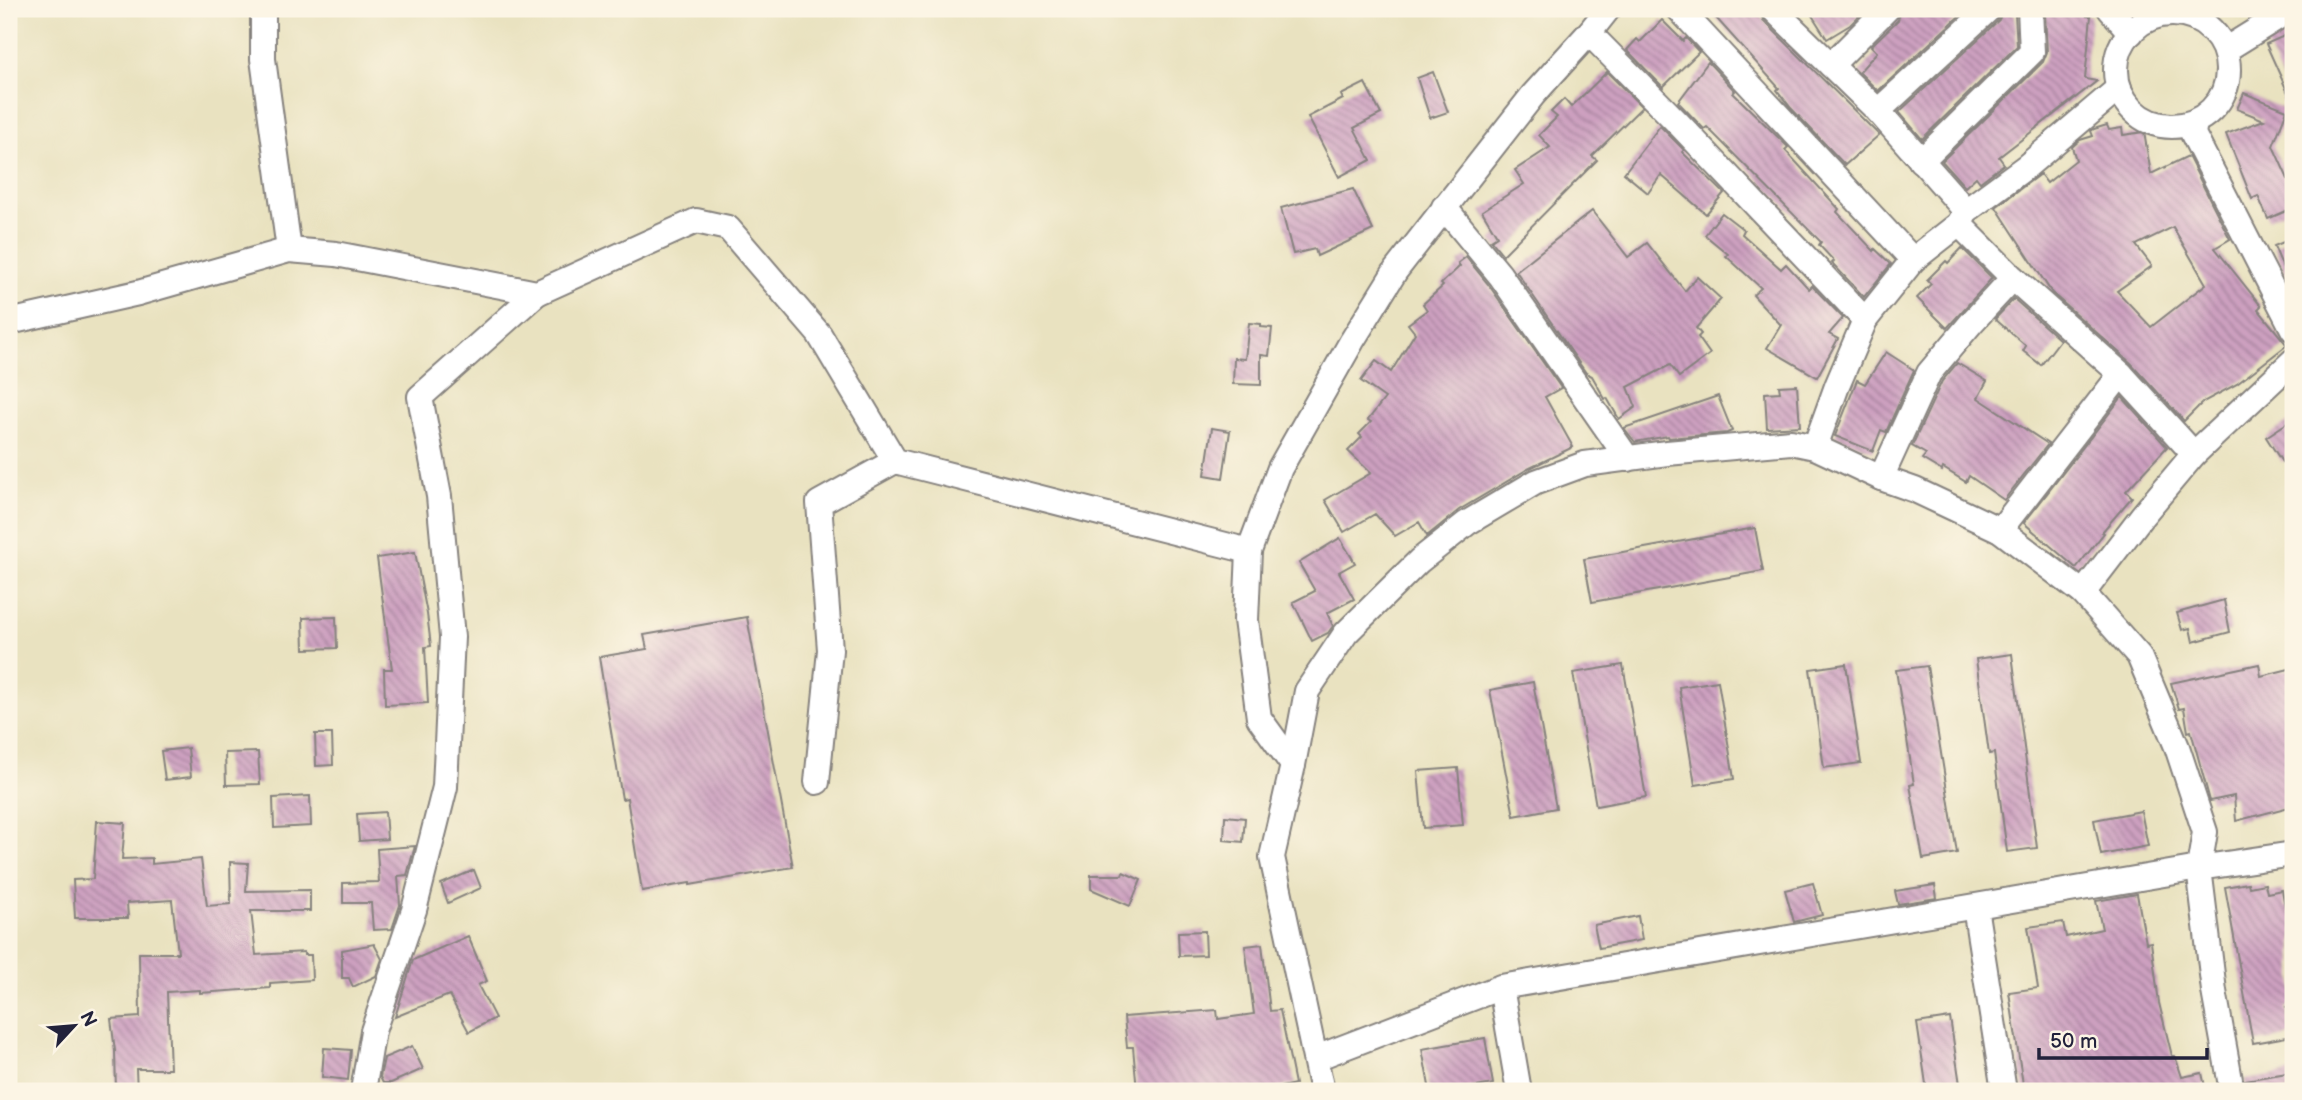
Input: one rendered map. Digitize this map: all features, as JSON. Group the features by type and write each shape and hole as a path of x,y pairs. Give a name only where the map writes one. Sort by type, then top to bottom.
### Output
{"street":[{"path":"263,9 263,59 289,250"},
{"path":"1293,765 1259,718 1246,620 1249,551 1280,468 1396,270 1532,95 1608,9"},
{"path":"1679,9 1913,260"},
{"path":"1773,9 1878,111 2013,278 2121,374 2194,454"},
{"path":"1831,65 1887,9"},
{"path":"1878,111 1989,9"},
{"path":"1921,161 2032,52 2030,9"},
{"path":"2110,9 2131,33"},
{"path":"2225,50 2291,9"},
{"path":"2151,12 2189,16 2215,33 2225,50 2228,64 2224,94 2207,116 2177,127 2157,125 2142,118 2127,105 2119,88 2116,64 2124,40 2131,33 2151,12"},
{"path":"1589,33 1865,320"},
{"path":"1815,447 1865,320 1913,260 2119,88"},
{"path":"2195,122 2193,134 2293,329"},
{"path":"1444,207 1500,275 1628,459"},
{"path":"363,1091 373,1031 414,911 445,787 452,637 439,496 419,397 537,293 696,221 728,228 818,334 895,461"},
{"path":"9,322 138,293 289,250 336,254 537,293"},
{"path":"1881,478 1929,373 1972,321 2013,278"},
{"path":"2083,593 2194,454 2293,361"},
{"path":"2000,530 2121,374"},
{"path":"1322,1091 1272,857 1307,691 1346,633 1419,561 1467,523 1535,482 1585,464 1667,453 1791,442 1815,447 2000,530 2083,593 2139,656 2177,747 2205,832 2199,868 2214,991 2232,1091"},
{"path":"817,782 830,650 819,503 895,461 1249,551"},
{"path":"1315,1058 1501,987 2293,854"},
{"path":"1975,907 2004,1091"},
{"path":"1501,987 1519,1091"}],"building":[{"path":"1708,9 1759,9 1763,20 1879,135 1845,165 1791,108 1777,90 1779,88"},
{"path":"1808,9 1866,9 1850,25 1827,39"},
{"path":"1901,9 1967,9 1878,91 1859,72 1877,52 1871,46 1898,20"},
{"path":"2003,9 2009,9 2015,15 2017,46 1922,139 1899,112 1999,20"},
{"path":"2055,9 2088,9 2087,16 2091,16 2085,79 2097,81 1999,157 2004,164 1980,182 1976,177 1965,187 1942,161 2043,62 2047,52 2045,14 2054,14"},
{"path":"1662,20 1683,41 1686,38 1699,52 1663,87 1627,50 1637,39 1640,42"},
{"path":"2293,32 2293,104 2266,44"},
{"path":"1708,62 1735,91 1733,93 1788,147 1785,150 1839,209 1837,212 1874,251 1875,249 1891,264 1864,297 1832,263 1834,261 1819,245 1821,242 1707,127 1704,129 1678,102"},
{"path":"1433,72 1448,112 1430,118 1417,78"},
{"path":"1607,72 1642,107 1592,156 1597,160 1503,255 1491,240 1497,236 1482,211 1524,184 1515,170 1550,147 1539,135 1557,117 1551,112 1564,99 1571,107"},
{"path":"1365,83 1381,114 1354,128 1371,160 1339,177 1308,117 1343,99 1341,95"},
{"path":"2244,93 2287,110 2273,146 2293,190 2293,208 2268,219 2258,196 2252,199 2226,134 2264,120 2237,109"},
{"path":"2107,125 2109,130 2122,128 2123,135 2144,132 2151,174 2188,156 2230,239 2215,248 2261,306 2258,309 2287,345 2237,384 2203,402 2184,421 2131,363 2052,293 1996,207 2040,174 2047,183 2076,160 2072,147 2080,140 2093,136 2091,131","holes":["2173,227 2206,284 2151,327 2117,291 2152,266 2136,245"]},
{"path":"1660,126 1724,193 1706,214 1661,175 1648,193 1624,173"},
{"path":"1353,189 1373,230 1317,256 1315,249 1293,254 1281,208"},
{"path":"1592,211 1628,257 1647,243 1685,291 1697,277 1721,299 1696,328 1701,334 1698,337 1710,354 1679,377 1670,365 1628,387 1636,407 1619,419 1592,376 1586,373 1516,271"},
{"path":"1722,213 1744,230 1742,234 1781,269 1786,264 1809,289 1812,286 1843,318 1829,334 1838,339 1817,377 1767,348 1781,325 1753,295 1761,288 1705,235"},
{"path":"2293,238 2293,292 2274,246"},
{"path":"1962,248 1992,278 1947,328 1917,298 1931,284 1927,280"},
{"path":"1466,257 1561,388 1545,397 1573,447 1528,469 1459,510 1427,536 1419,522 1395,536 1375,514 1344,532 1325,500 1371,473 1348,451 1362,437 1359,434 1371,422 1368,420 1385,398 1361,381 1376,361 1391,372 1415,333 1408,324 1427,310 1423,304 1443,286 1441,284"},
{"path":"2014,299 2060,340 2041,365 2023,351 2026,346 1995,319"},
{"path":"1249,323 1272,328 1269,356 1261,355 1261,385 1233,384 1234,358 1245,359"},
{"path":"1886,352 1914,370 1886,432 1881,430 1873,451 1835,436 1857,380 1865,384"},
{"path":"1957,363 1987,381 1978,398 2048,444 2004,500 1969,476 1966,482 1943,468 1942,471 1922,459 1926,454 1912,446 1942,381"},
{"path":"1797,385 1800,426 1767,428 1765,393 1780,392 1779,386"},
{"path":"1718,396 1732,431 1727,433 1668,436 1635,442 1624,428"},
{"path":"2122,397 2167,447 2126,491 2132,497 2076,568 2024,523"},
{"path":"2293,419 2293,454 2282,462 2266,437"},
{"path":"1212,428 1230,431 1223,478 1205,475"},
{"path":"1755,528 1763,571 1592,602 1584,559"},
{"path":"1340,538 1355,563 1339,572 1354,599 1327,613 1333,626 1328,633 1312,641 1293,602 1315,591 1299,563"},
{"path":"415,552 431,646 425,647 428,703 385,705 384,669 392,669 377,558"},
{"path":"2224,600 2230,632 2193,642 2190,628 2182,630 2177,613"},
{"path":"336,617 337,648 304,649 303,618"},
{"path":"747,617 793,867 642,891 627,798 622,799 599,657 647,649 644,635"},
{"path":"2012,654 2037,848 2007,852 1994,753 1989,754 1976,659"},
{"path":"1846,664 1861,763 1824,768 1810,669"},
{"path":"2259,664 2261,676 2293,668 2293,806 2236,821 2234,796 2210,801 2191,731 2188,732 2184,708 2179,709 2171,683"},
{"path":"1623,665 1646,797 1596,806 1573,673"},
{"path":"1927,666 1957,853 1923,859 1910,785 1914,784 1896,670"},
{"path":"1718,681 1734,779 1695,785 1679,687"},
{"path":"1533,682 1556,808 1514,816 1490,690"},
{"path":"315,734 332,734 333,765 316,766"},
{"path":"188,748 191,777 165,780 161,751"},
{"path":"258,752 260,784 226,785 225,753"},
{"path":"1458,768 1463,825 1423,828 1418,771"},
{"path":"310,796 311,826 274,828 273,798"},
{"path":"2141,811 2148,846 2101,855 2094,820"},
{"path":"385,812 387,839 359,841 357,814"},
{"path":"1225,816 1245,818 1243,842 1224,840"},
{"path":"97,821 125,823 122,859 152,858 152,864 201,859 207,906 231,904 230,862 248,863 246,891 310,890 310,911 251,911 256,955 304,952 304,955 311,955 312,980 270,983 270,988 200,993 200,990 167,992 170,1069 136,1069 137,1091 116,1091 111,1019 140,1017 139,953 178,953 172,900 127,903 128,918 75,918 73,880 93,879"},
{"path":"415,846 407,875 398,876 400,905 392,929 373,930 371,903 343,903 343,883 379,882 377,849"},
{"path":"474,870 481,888 448,903 441,884"},
{"path":"1123,872 1141,880 1130,906 1091,889 1091,875 1122,875"},
{"path":"1813,883 1822,915 1794,922 1785,890"},
{"path":"2248,883 2249,887 2265,884 2267,893 2282,890 2285,907 2293,906 2293,1006 2286,1007 2292,1036 2253,1043 2225,887"},
{"path":"1935,885 1937,898 1898,904 1895,891"},
{"path":"2137,894 2146,943 2151,942 2159,1003 2172,1056 2175,1056 2182,1077 2202,1073 2206,1091 2154,1091 2153,1085 2119,1091 2024,1091 2009,992 2038,988 2028,927 2063,922 2066,937 2102,929 2096,901"},
{"path":"1638,916 1642,940 1599,948 1594,925"},
{"path":"1205,931 1206,955 1179,956 1178,932"},
{"path":"468,936 487,981 478,985 495,1018 469,1032 449,995 395,1017 413,960"},
{"path":"374,944 382,959 376,976 353,987 349,978 342,978 342,950"},
{"path":"1262,944 1270,1011 1280,1010 1295,1084 1263,1091 1137,1091 1133,1047 1127,1047 1124,1017 1217,1010 1218,1019 1254,1014 1245,946"},
{"path":"1950,1018 1961,1091 1927,1091 1917,1023"},
{"path":"1485,1038 1493,1084 1453,1091 1430,1091 1422,1049"},
{"path":"412,1046 423,1069 391,1083 383,1083 380,1077 384,1058"},
{"path":"324,1048 351,1050 348,1080 322,1077"},
{"path":"2293,1072 2293,1091 2246,1091 2245,1080"}]}
